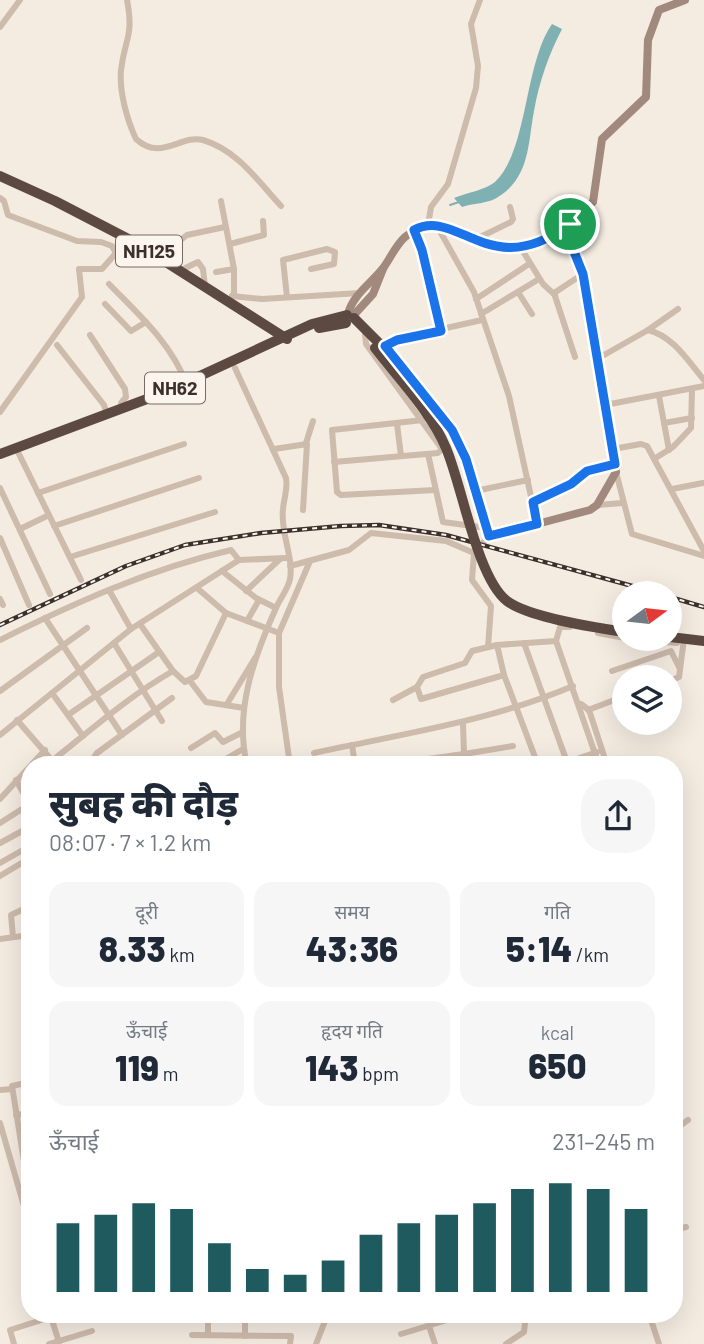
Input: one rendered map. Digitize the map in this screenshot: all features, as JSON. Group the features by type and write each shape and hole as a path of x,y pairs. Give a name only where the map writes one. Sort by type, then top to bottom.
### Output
{"highway":[{"name":"NH125","path":"0,177 104,225 205,287 230,299 284,341"},
{"name":"NH125","path":"0,182 122,241 284,341"},
{"name":"NH62","path":"0,460 284,341 350,318"},
{"path":"350,318 380,346 451,442 494,572 503,589 521,601 612,623"},
{"name":"NH62","path":"0,454 18,451 166,399 235,368 284,341"},
{"path":"380,346 445,445 487,572 500,595 520,608 612,631"},
{"path":"683,638 704,634"},
{"path":"683,638 704,641"}],"street":[{"path":"0,27 20,0"},
{"path":"127,0 132,29 121,67 121,86 136,139 166,149 194,139 216,146 233,155 281,206"},
{"path":"428,225 431,207 448,184 476,88 478,66 471,24 480,0"},
{"path":"350,318 373,294 383,269 401,241 414,230 428,225 437,226 498,248 521,248 549,239 570,224 593,202 602,139 645,101 648,40 659,10 685,0"},
{"path":"0,198 4,201 8,215 77,241 101,242 112,246 116,253 102,269 79,269 82,297 0,412"},
{"path":"221,201 234,269 230,299 360,293"},
{"path":"474,240 511,222 513,219 510,207"},
{"path":"230,244 264,235 263,221"},
{"path":"570,224 573,249 583,274 616,468 632,534 704,553"},
{"path":"437,226 476,299 509,397 537,524"},
{"path":"158,257 187,235 225,227"},
{"path":"414,230 422,250 441,331"},
{"path":"549,239 573,249"},
{"path":"521,248 539,279 555,295 575,357"},
{"path":"287,297 283,260 327,249 335,252 334,264 311,270"},
{"path":"179,271 198,262 203,269 205,287"},
{"path":"476,299 529,264"},
{"path":"216,272 234,269"},
{"path":"350,318 360,293 383,269"},
{"path":"555,295 558,288 583,274"},
{"path":"489,536 452,430 380,346 441,331 482,317 539,279"},
{"path":"109,284 177,360 186,383"},
{"path":"518,292 532,314"},
{"path":"105,304 131,331 145,322"},
{"path":"597,359 648,330 678,309"},
{"path":"648,330 657,332 674,345 704,380"},
{"path":"334,462 438,453 442,449 366,344 366,331"},
{"path":"90,335 125,389 126,397 121,403 125,408"},
{"path":"57,345 104,405 108,415"},
{"path":"235,368 274,449 288,487 283,511 284,558"},
{"path":"605,405 704,386"},
{"path":"654,460 670,450 691,428 692,390"},
{"path":"659,396 670,450"},
{"path":"664,423 692,418"},
{"path":"423,420 334,429 330,438 339,494 435,490"},
{"path":"303,510 305,444 313,421"},
{"path":"397,424 401,456"},
{"path":"38,493 184,444"},
{"path":"274,449 305,444"},
{"path":"613,449 641,444 647,446 704,553"},
{"path":"18,451 81,580"},
{"path":"428,454 443,522 487,528"},
{"path":"533,502 571,484 587,471 616,468"},
{"path":"597,505 616,468"},
{"path":"54,526 199,478"},
{"path":"475,491 528,480"},
{"path":"671,489 702,483"},
{"path":"0,488 50,594"},
{"path":"488,647 491,606 472,580 474,553 489,536 581,513 597,505 623,503"},
{"path":"70,557 215,512"},
{"path":"20,529 49,515"},
{"path":"292,565 349,550 371,533 446,541 474,553"},
{"path":"1,541 29,605"},
{"path":"0,640 109,590 182,563 231,550 239,560"},
{"path":"246,591 284,558"},
{"path":"0,735 131,629 239,560 284,558 292,565"},
{"path":"289,756 279,687 279,633 308,562"},
{"path":"227,704 237,682 256,656 289,582 292,565"},
{"path":"222,571 259,600 276,608"},
{"path":"197,588 226,613 279,633"},
{"path":"109,590 131,629"},
{"path":"247,621 259,600"},
{"path":"140,624 181,681 190,681 196,676 226,613"},
{"path":"45,618 62,646 81,669 122,736"},
{"path":"605,756 556,641 558,630 563,626 612,635"},
{"path":"0,691 87,628"},
{"path":"680,665 683,638"},
{"path":"393,700 417,687 423,677 465,663 472,651 497,645 556,641"},
{"path":"114,643 162,721"},
{"path":"524,643 565,756"},
{"path":"497,645 504,675 535,756"},
{"path":"630,665 671,651 678,665"},
{"path":"68,715 159,652"},
{"path":"245,756 241,733 256,656"},
{"path":"62,756 109,715 173,671"},
{"path":"417,687 421,699 504,675"},
{"path":"190,681 205,701 244,708"},
{"path":"314,753 463,723 517,708 573,686"},
{"path":"52,693 83,736"},
{"path":"95,756 172,698"},
{"path":"586,711 612,701"},
{"path":"586,711 596,756"},
{"path":"17,720 50,756"},
{"path":"463,723 464,754"},
{"path":"191,748 215,733 222,742 241,733"},
{"path":"352,745 354,756"},
{"path":"449,756 513,746"},
{"path":"231,756 243,749"},
{"path":"39,756 45,750"},
{"path":"586,756 603,750"},
{"path":"0,799 21,775"},
{"path":"16,780 21,789"},
{"path":"0,823 21,810"},
{"path":"0,843 21,832"},
{"path":"0,863 21,851"},
{"path":"0,876 21,863"},
{"path":"13,937 11,915 21,910"},
{"path":"0,939 21,936"},
{"path":"0,1090 12,1089 12,1086 21,1084"},
{"path":"12,1089 21,1142"},
{"path":"16,1115 21,1114"},
{"path":"683,1124 688,1120"},
{"path":"0,1125 21,1197"},
{"path":"0,1332 28,1323"},
{"path":"52,1323 59,1343"},
{"path":"208,1323 208,1335"},
{"path":"245,1323 245,1336"},
{"path":"316,1344 324,1323"},
{"path":"401,1335 438,1323"},
{"path":"506,1344 524,1332 525,1323"},
{"path":"652,1323 659,1344"},
{"path":"429,1326 436,1344"},
{"path":"10,1329 15,1344"},
{"path":"49,1344 92,1331"},
{"path":"192,1335 291,1336 290,1344"}],"water":[{"path":"552,24 562,29 549,58 536,100 523,168 510,187 496,198 462,207 454,198 491,185 506,168 520,129 536,61"}],"waterway":[{"path":"450,205 459,202"}],"railway":[{"path":"0,625 126,566 185,545 261,533 341,526 379,525 446,535 614,581"},
{"path":"682,601 704,607"}],"route":[{"path":"570,224 573,249 583,274 615,464 587,471 571,484 533,502 537,524 489,536 460,444 432,402 385,346 397,340 441,331 422,250 414,230 433,225 484,245 514,249 549,239 570,224"}]}
